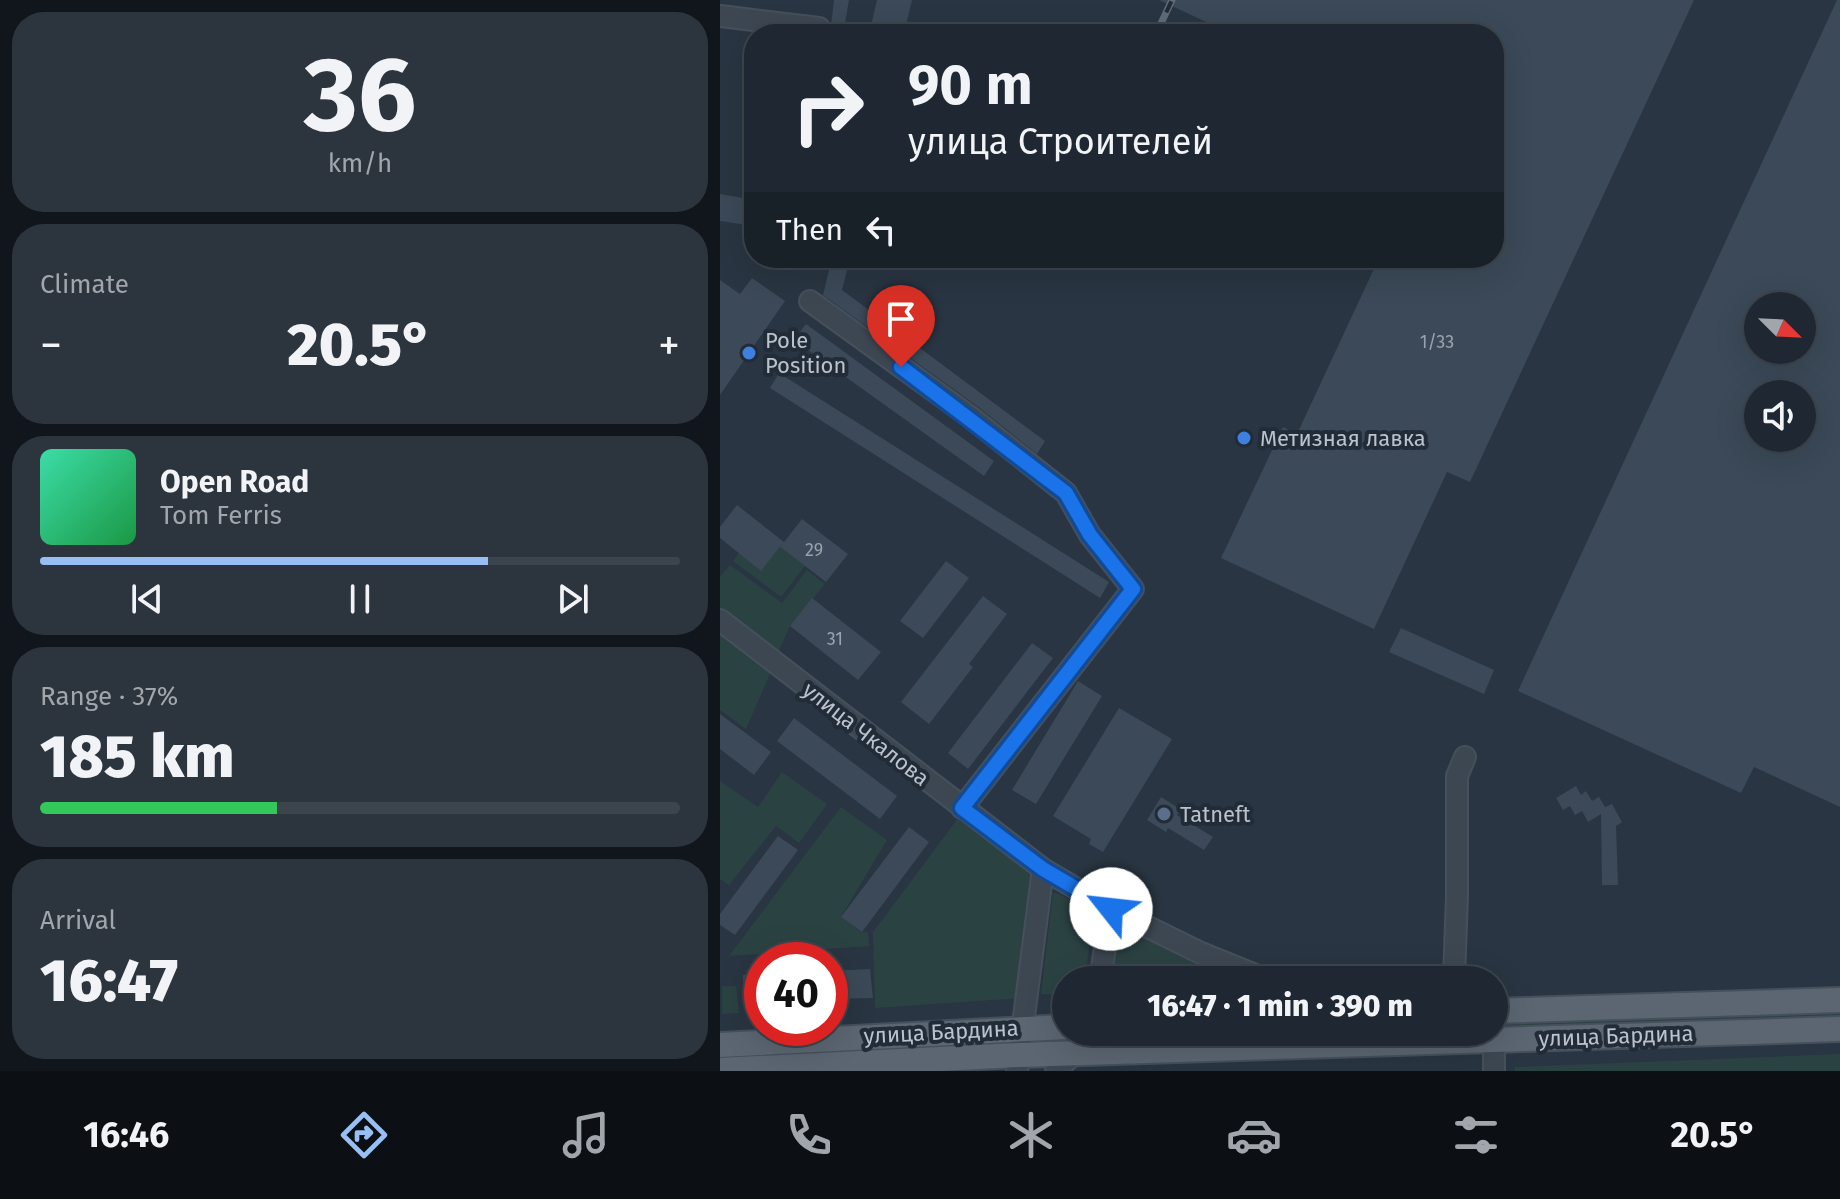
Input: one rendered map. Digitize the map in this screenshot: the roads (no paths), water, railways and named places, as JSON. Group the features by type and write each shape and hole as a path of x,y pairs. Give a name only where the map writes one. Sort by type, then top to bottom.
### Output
{"main road":[{"name":"улица Бардина","path":"1508,1011 1840,1000"},
{"name":"улица Бардина","path":"720,1045 1052,1027"},
{"name":"улица Бардина","path":"1508,1040 1840,1029"},
{"name":"улица Бардина","path":"720,1070 1019,1063 1070,1052 1282,1046"}],"street":[{"path":"720,16 786,24"},
{"path":"810,301 969,416 1066,493 1090,535 1133,589 962,808"},
{"name":"улица Чкалова","path":"720,620 1043,869 1111,909 1233,966"},
{"path":"1454,966 1457,776 1465,757"},
{"path":"1019,1063 1043,869"},
{"path":"1102,966 1111,909"},
{"path":"1494,1071 1495,1046"}],"railway":[{"path":"1161,24 1172,0"}],"place":[{"name":"Pole Position","path":"749,353"},
{"name":"Метизная лавка","path":"1244,438"},
{"name":"Tatneft","path":"1164,814"}]}
